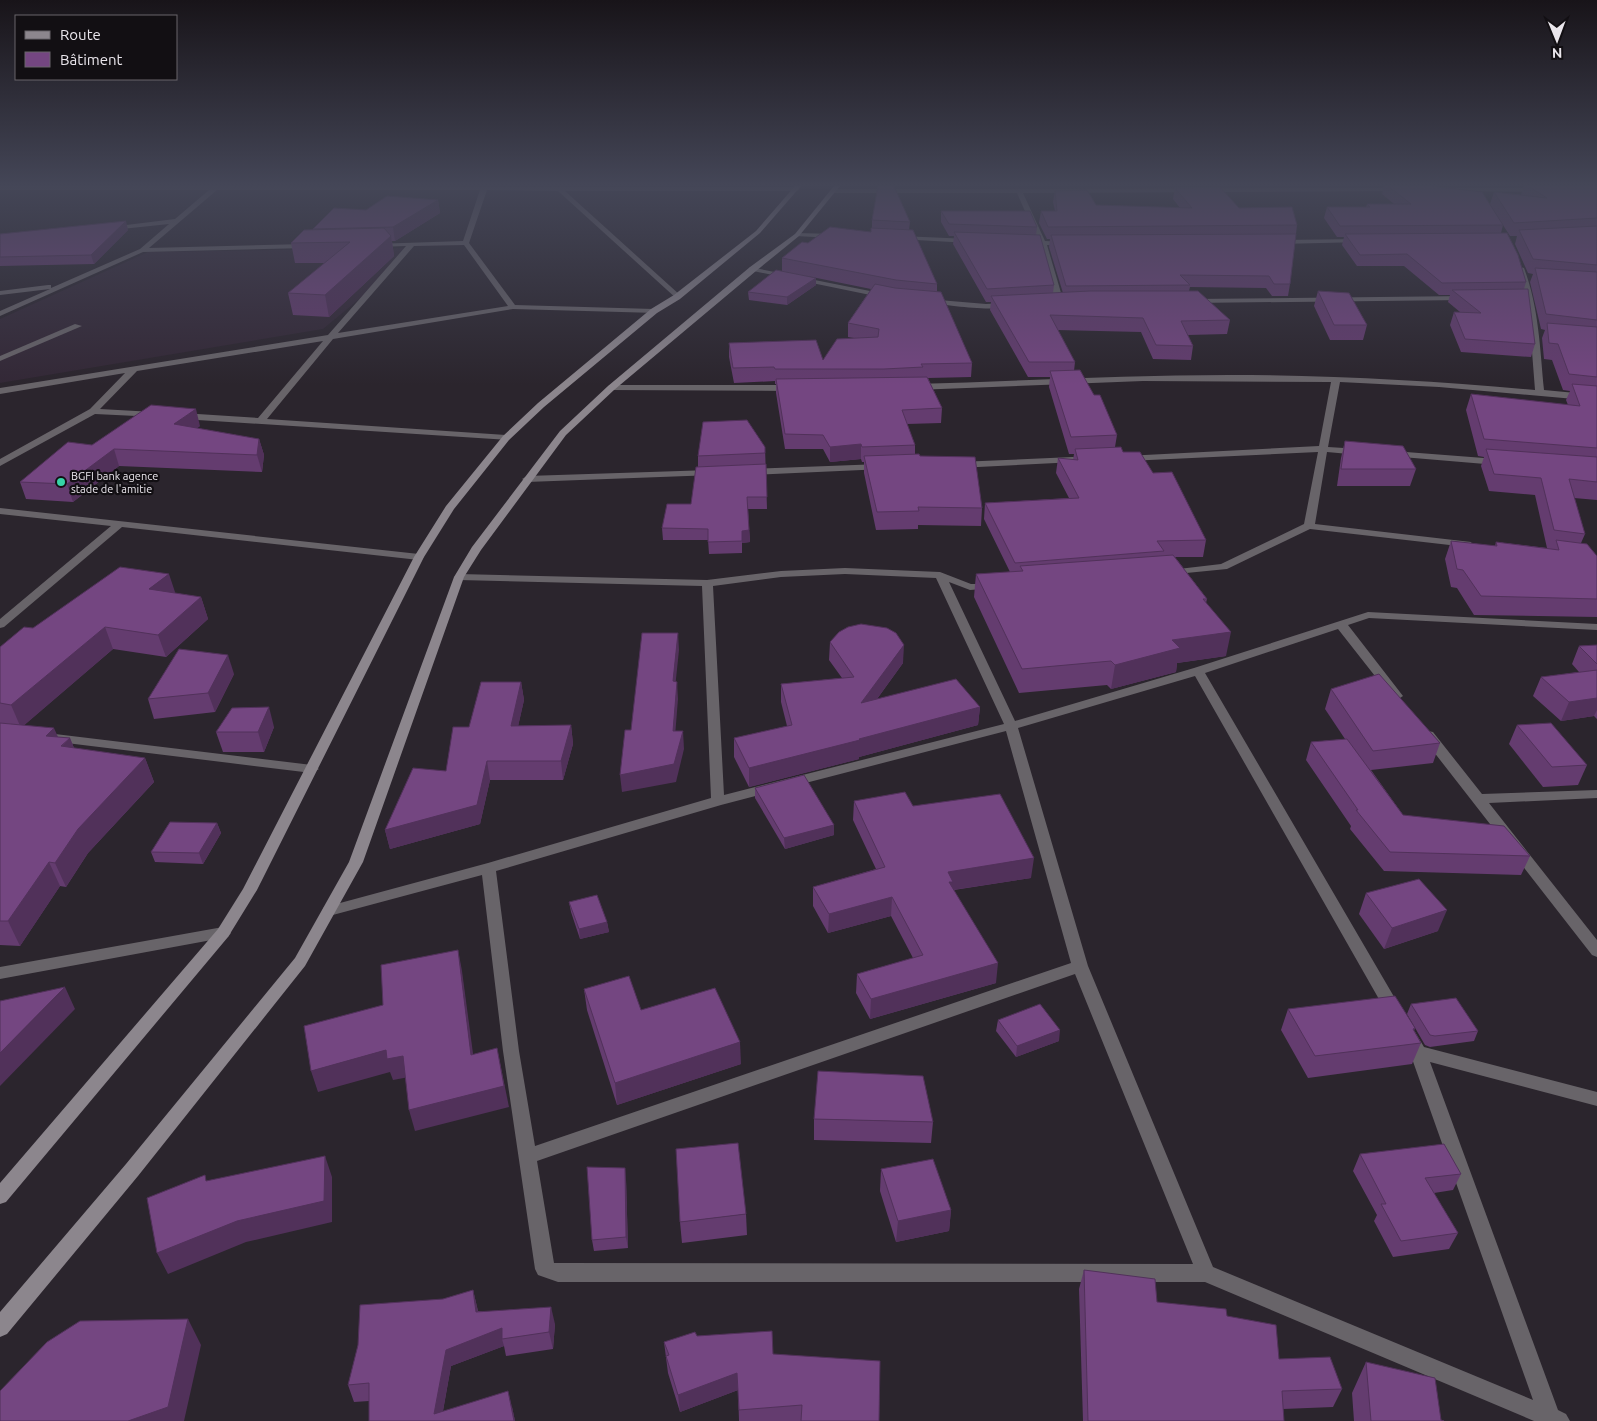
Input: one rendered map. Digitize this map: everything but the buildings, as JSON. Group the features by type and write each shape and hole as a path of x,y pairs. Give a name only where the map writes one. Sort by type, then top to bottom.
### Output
{"street":[{"path":"0,314 137,252"},
{"path":"262,421 331,336 405,252"},
{"path":"473,252 513,307"},
{"path":"629,252 677,297"},
{"path":"0,1196 223,933 250,890 420,557 450,508 506,438 541,405 654,311 677,297 733,252"},
{"path":"0,1327 132,1170 293,969 330,911 356,862 459,577 476,549 527,479 564,433 611,388 775,252"},
{"path":"1046,252 1060,303"},
{"path":"1518,262 1524,277 1539,334 1540,392"},
{"path":"753,269 895,298"},
{"path":"1524,277 1533,278"},
{"path":"0,293 61,286"},
{"path":"1186,301 1470,298"},
{"path":"1519,298 1529,298"},
{"path":"922,300 986,306 1014,305"},
{"path":"1051,303 1069,302"},
{"path":"0,391 513,307 654,311"},
{"path":"0,359 78,326"},
{"path":"0,463 93,411 134,369"},
{"path":"903,387 1176,378 1336,380 1540,392 1597,398"},
{"path":"1309,526 1336,380"},
{"path":"611,388 805,388"},
{"path":"93,411 162,415"},
{"path":"172,416 506,438"},
{"path":"1122,458 1323,449 1509,463"},
{"path":"952,465 1082,460"},
{"path":"745,472 893,467"},
{"path":"527,479 725,472"},
{"path":"0,512 420,557"},
{"path":"0,625 120,524"},
{"path":"1158,574 1223,567 1309,526 1478,545"},
{"path":"459,577 707,583 781,574 845,571 940,575 970,587 999,585"},
{"path":"940,575 1011,726 1080,966 1206,1273"},
{"path":"707,583 718,801"},
{"path":"330,911 488,868 718,801 1011,726 1198,671 1368,615 1597,627"},
{"path":"1340,623 1406,707"},
{"path":"1198,671 1418,1052 1555,1419"},
{"path":"1418,722 1597,951"},
{"path":"39,736 312,769"},
{"path":"1478,799 1597,794"},
{"path":"488,868 511,1051 545,1269 558,1273 1206,1273 1555,1419"},
{"path":"0,973 223,933"},
{"path":"528,1156 1080,966"},
{"path":"1418,1052 1597,1099"}],"shaded area":[{"path":"147,252 400,252 363,296 323,329 0,383 0,319"}],"place":[{"name":"BGFI bank agence stade de l'amitie","path":"61,482"}]}
